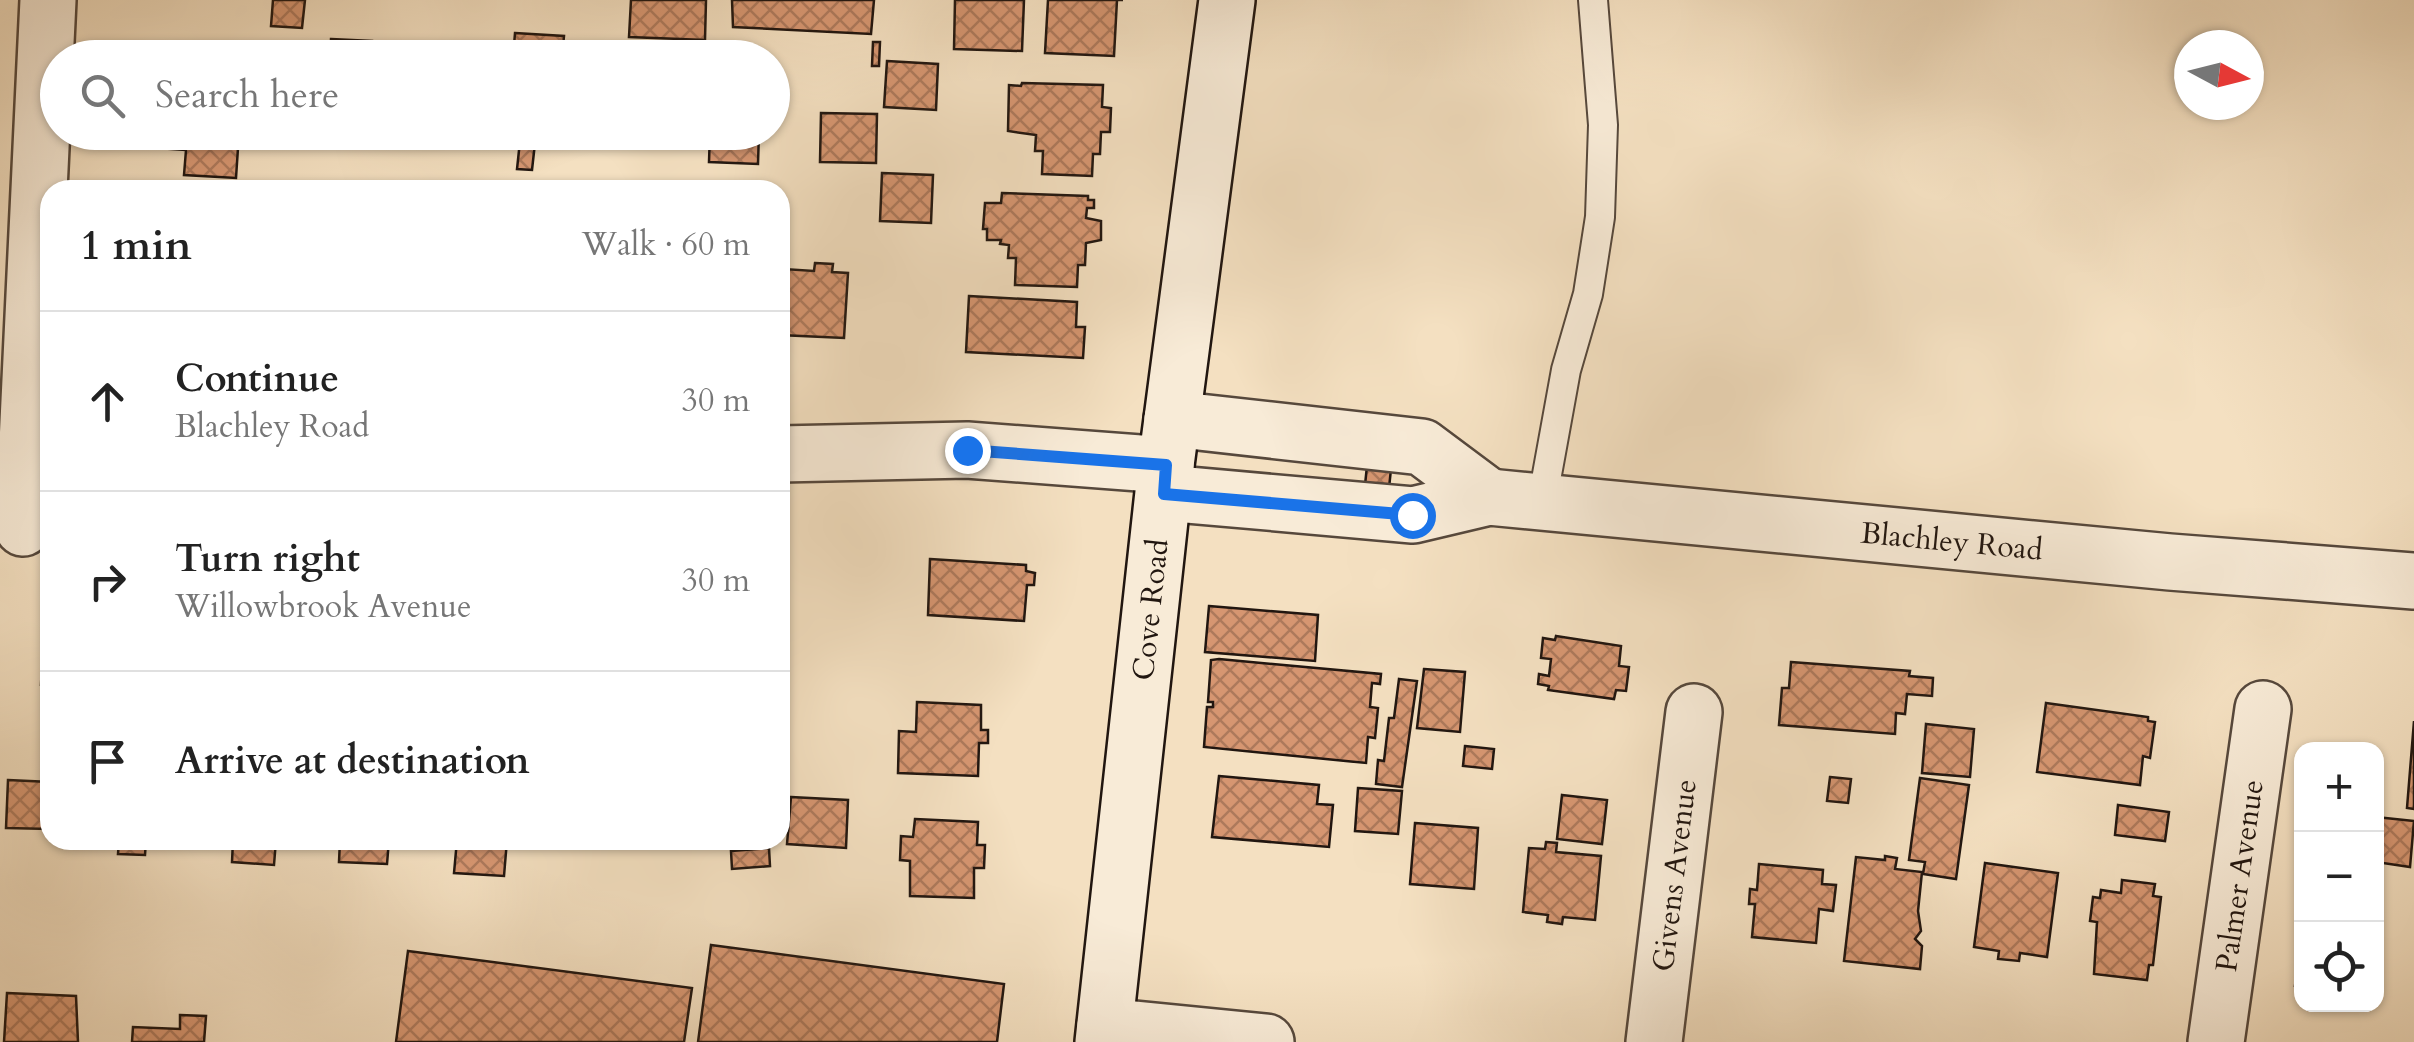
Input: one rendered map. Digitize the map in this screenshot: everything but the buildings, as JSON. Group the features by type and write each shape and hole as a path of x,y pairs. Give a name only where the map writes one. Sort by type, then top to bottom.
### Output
{"street":[{"path":"46,40 48,0"},
{"name":"Cove Road","path":"1104,1034 1168,459 1227,0"},
{"path":"24,528 41,150"},
{"path":"790,454 967,450 1168,459 1422,447 1516,499"},
{"name":"Blachley Road","path":"1168,459 1412,515 1516,499 2170,562 2414,581"},
{"name":"Palmer Avenue","path":"2216,1042 2263,709"},
{"name":"Givens Avenue","path":"1654,1042 1694,712"},
{"path":"1104,1034 1266,1042"}],"lane":[{"path":"1516,499 1566,370 1588,294 1600,217 1603,125 1593,0"}],"route":[{"path":"967,450 1166,465 1164,494 1412,515"}]}
